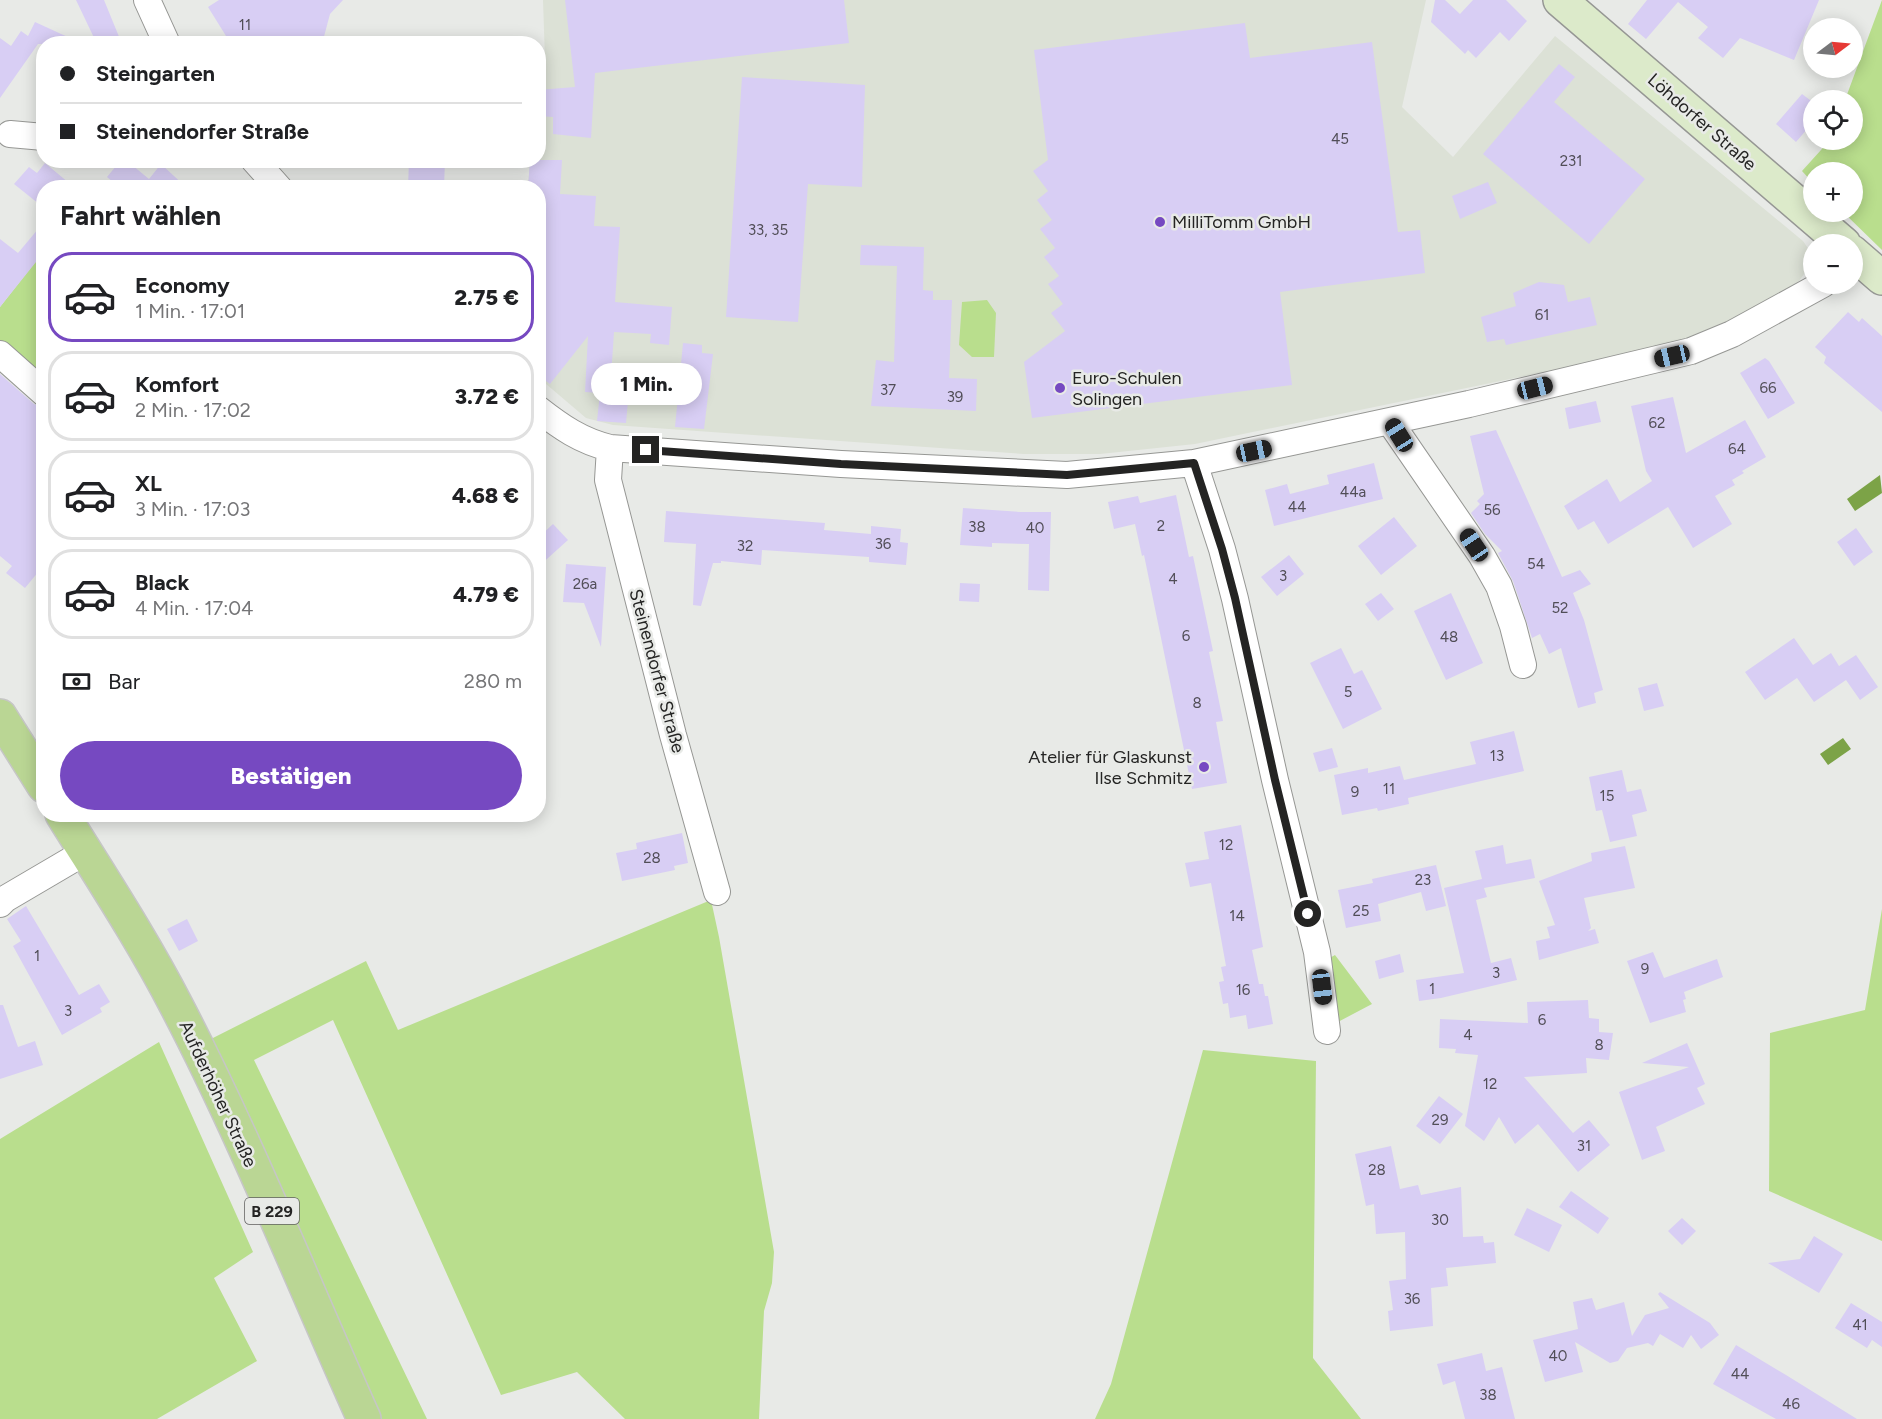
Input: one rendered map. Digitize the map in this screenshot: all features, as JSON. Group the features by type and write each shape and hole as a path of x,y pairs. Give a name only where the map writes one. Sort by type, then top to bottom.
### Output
{"main road":[{"name":"Löhdorfer Straße","path":"1560,0 1865,263"},
{"path":"0,716 36,773"},
{"name":"Aufderhöher Straße","path":"67,822 108,886 176,1004 233,1124 364,1419"}],"street":[{"path":"147,0 164,36"},
{"path":"10,134 36,136"},
{"path":"261,168 272,180"},
{"path":"546,415 572,435 590,443 610,447 841,464 1067,475 1194,463 1390,422 1691,351 1732,334 1805,294"},
{"path":"0,354 36,386"},
{"path":"1390,422 1482,556 1499,586 1513,626 1522,665"},
{"name":"Steinendorfer Straße","path":"610,447 608,480 673,735 717,892"},
{"path":"1194,463 1222,549 1235,598 1317,952 1327,1031"},
{"path":"0,904 5,898 85,852"}],"shaded area":[{"path":"543,0 1426,0 1402,107 1453,157 1555,36 1803,241 1803,275 1799,281 1762,306 1711,332 1646,351 1195,444 1100,454 1024,454 613,425 586,418 546,384 546,180 529,180 529,168 546,168 546,36"},
{"path":"1882,0 1882,250 1853,222 1863,222 1863,162 1810,162 1821,150 1863,150 1863,90 1849,90 1853,78 1863,78 1863,51"},
{"path":"36,261 36,377 0,346 0,307"},
{"path":"987,300 996,313 994,357 972,357 959,345 962,302"},
{"path":"1880,475 1882,493 1855,511 1847,499"},
{"path":"1843,738 1851,749 1828,765 1820,754"},
{"path":"711,900 774,1252 772,1283 764,1311 759,1419 625,1419 577,1372 501,1395 333,1020 254,1060 427,1419 379,1419 207,1041 366,961 398,1030"},
{"path":"1882,909 1882,1241 1769,1191 1770,1033 1865,1010"},
{"path":"1335,955 1372,1004 1336,1023 1326,960"},
{"path":"159,1042 253,1252 214,1278 257,1361 157,1419 0,1419 0,1139"},
{"path":"1203,1050 1316,1061 1313,1358 1361,1419 1095,1419 1111,1384"}],"building":[{"path":"76,0 104,0 119,36 93,36"},
{"path":"219,0 343,0 330,14 324,36 226,36 208,7"},
{"path":"565,0 844,0 849,43 595,73 591,138 553,134 553,117 546,117 546,89 575,87"},
{"path":"1435,0 1445,0 1460,14 1473,0 1506,0 1527,21 1509,41 1500,32 1476,58 1468,50 1465,54 1431,22"},
{"path":"1647,0 1819,0 1812,18 1803,18 1803,38 1794,60 1740,38 1723,58 1698,38 1708,27 1678,2 1646,39 1628,24"},
{"path":"35,22 66,36 36,36 36,47 0,98 0,38 11,46 21,31 28,36"},
{"name":"MilliTomm GmbH","path":"1245,23 1250,58 1372,42 1398,232 1420,230 1425,273 1280,292 1292,385 1032,418 1024,362 1065,331 1051,313 1063,304 1048,284 1059,276 1044,257 1055,248 1040,229 1052,220 1037,200 1048,191 1033,171 1048,160 1034,50"},
{"path":"1559,64 1575,77 1554,102 1645,179 1589,244 1483,154"},
{"path":"742,77 865,85 862,187 808,184 798,322 726,317"},
{"path":"1803,95 1803,134 1796,142 1776,124"},
{"path":"546,160 562,160 560,194 596,196 594,226 620,227 615,302 672,307 669,345 650,343 651,334 614,332 611,377 630,379 626,423 597,421 600,393 585,392 588,336 550,384 546,381 546,180 529,180 529,168 546,168"},
{"path":"29,167 37,173 41,168 51,168 65,180 36,180 36,202 14,184"},
{"path":"114,168 136,168 149,179 158,168 165,168 178,180 111,180 107,177"},
{"path":"409,168 445,168 444,180 408,180"},
{"path":"1488,182 1497,203 1460,219 1452,196"},
{"path":"36,232 36,262 0,307 0,239 18,253"},
{"path":"861,245 924,247 923,290 933,291 933,300 952,300 949,378 977,379 976,411 871,406 876,360 894,362 897,266 860,265"},
{"path":"1539,282 1564,285 1568,302 1590,297 1597,325 1506,345 1504,339 1487,342 1481,317 1516,306 1513,293"},
{"path":"1848,312 1859,322 1862,318 1882,336 1882,412 1824,363 1826,357 1815,347"},
{"path":"683,343 702,345 702,353 713,354 704,429 675,427"},
{"path":"1765,358 1795,403 1768,419 1740,373"},
{"path":"0,374 36,405 36,575 25,588 6,573 12,566 0,556"},
{"path":"1673,397 1686,453 1745,420 1766,457 1742,471 1744,473 1732,480 1735,485 1715,496 1732,524 1693,548 1668,507 1608,544 1594,521 1578,530 1564,506 1607,479 1620,502 1652,481 1646,471 1631,406"},
{"path":"1596,401 1601,422 1569,429 1565,408"},
{"path":"1496,430 1562,577 1580,570 1591,584 1573,593 1584,620 1603,690 1594,693 1596,703 1578,708 1561,648 1549,654 1540,634 1532,638 1513,581 1498,553 1502,551 1485,534 1471,513 1480,504 1477,501 1484,494 1470,436"},
{"path":"1374,463 1383,499 1274,526 1265,490 1287,484 1290,494 1329,484 1327,475"},
{"path":"1176,495 1189,557 1193,556 1213,651 1209,652 1223,721 1216,722 1227,783 1192,789 1144,555 1142,556 1135,524 1114,529 1108,502 1138,496 1140,503"},
{"path":"963,508 1051,512 1049,591 1028,590 1029,544 992,543 992,547 960,545"},
{"path":"666,511 825,523 824,530 871,534 871,526 901,529 900,542 908,543 906,565 869,562 869,557 762,550 761,565 721,561 721,563 713,563 701,606 693,605 696,544 664,542"},
{"path":"1394,517 1417,546 1381,575 1358,546"},
{"path":"553,524 568,540 546,560 546,531"},
{"path":"1856,528 1873,552 1854,566 1837,542"},
{"path":"1289,555 1304,574 1277,596 1261,577"},
{"path":"566,564 606,567 601,647 584,603 563,602"},
{"path":"960,583 980,584 979,602 959,601"},
{"path":"1381,593 1394,609 1378,621 1365,604"},
{"path":"1451,593 1483,663 1446,680 1414,611"},
{"path":"1794,638 1813,665 1831,653 1839,666 1856,655 1878,687 1860,700 1846,680 1814,702 1797,678 1765,700 1745,672"},
{"path":"1341,648 1354,674 1362,670 1382,709 1343,729 1310,663"},
{"path":"1657,683 1664,706 1644,711 1638,688"},
{"path":"1514,731 1524,771 1408,798 1409,804 1378,811 1377,808 1342,815 1334,775 1368,768 1368,773 1400,766 1404,780 1476,764 1470,742"},
{"path":"1332,748 1338,767 1319,772 1313,753"},
{"path":"1622,770 1627,792 1641,789 1647,811 1632,815 1637,836 1610,842 1602,810 1596,811 1589,777"},
{"path":"1241,825 1263,947 1252,950 1259,984 1263,984 1265,996 1268,996 1273,1024 1248,1029 1246,1015 1230,1018 1228,1003 1223,1004 1219,982 1224,981 1221,967 1226,966 1211,883 1190,887 1185,863 1209,859 1204,832"},
{"path":"682,833 688,863 674,866 675,870 622,881 616,853 637,849 636,843"},
{"path":"1503,845 1506,864 1531,859 1535,878 1484,888 1487,897 1476,900 1491,963 1511,958 1517,980 1419,1001 1416,980 1464,973 1444,888 1482,879 1475,851"},
{"path":"1625,846 1635,888 1584,898 1591,928 1588,931 1595,929 1599,943 1539,960 1536,941 1550,938 1547,927 1555,925 1539,881 1592,861 1591,853"},
{"path":"1436,865 1446,906 1426,911 1421,892 1378,904 1381,921 1346,928 1338,890 1373,883 1372,879"},
{"path":"26,906 79,995 99,984 110,1002 100,1008 102,1012 62,1035 13,946 21,941 7,919"},
{"path":"187,919 198,941 179,951 167,929"},
{"path":"1653,952 1664,978 1717,959 1723,977 1684,992 1686,1012 1650,1023 1627,961"},
{"path":"1400,954 1404,972 1379,979 1375,961"},
{"path":"1588,1000 1589,1018 1599,1019 1599,1032 1613,1033 1609,1060 1586,1058 1587,1073 1524,1077 1573,1133 1589,1120 1610,1145 1578,1172 1538,1124 1515,1144 1499,1117 1484,1141 1465,1126 1478,1055 1455,1053 1456,1049 1439,1048 1440,1019 1528,1023 1527,1002"},
{"path":"0,1005 3,1005 18,1047 35,1041 43,1065 0,1079"},
{"path":"1687,1043 1705,1084 1697,1088 1705,1104 1656,1127 1665,1151 1642,1160 1619,1092 1689,1067 1642,1063"},
{"path":"1439,1096 1463,1114 1440,1144 1416,1126"},
{"path":"1391,1146 1400,1189 1418,1185 1421,1195 1461,1187 1463,1237 1483,1236 1484,1243 1494,1242 1496,1263 1446,1268 1448,1286 1431,1288 1433,1326 1390,1331 1388,1311 1393,1310 1389,1281 1406,1279 1405,1232 1376,1234 1374,1204 1366,1206 1355,1154"},
{"path":"1571,1191 1609,1218 1598,1234 1559,1207"},
{"path":"1527,1208 1562,1225 1549,1252 1514,1235"},
{"path":"1682,1218 1696,1231 1682,1245 1668,1231"},
{"path":"1814,1236 1843,1254 1819,1293 1768,1263 1800,1259"},
{"path":"1660,1292 1710,1323 1719,1335 1701,1349 1691,1335 1683,1348 1660,1334 1653,1346 1648,1343 1627,1348 1618,1361 1610,1363 1575,1342 1583,1372 1545,1382 1533,1340 1578,1329 1573,1302 1592,1298 1596,1310 1624,1302 1632,1336 1645,1315 1669,1308 1658,1294"},
{"path":"1851,1303 1882,1322 1882,1347 1872,1340 1867,1348 1835,1328"},
{"path":"1736,1345 1857,1419 1776,1419 1713,1384"},
{"path":"1482,1353 1486,1371 1502,1367 1515,1419 1465,1419 1455,1381 1443,1385 1437,1364"}],"place":[{"name":"MilliTomm GmbH","path":"1160,222"},
{"name":"Euro-Schulen Solingen","path":"1060,388"},
{"name":"Atelier für Glaskunst Ilse Schmitz","path":"1204,767"}],"route":[{"path":"646,450 841,464 1067,475 1194,463 1222,549 1235,598 1275,780 1308,914"}]}
